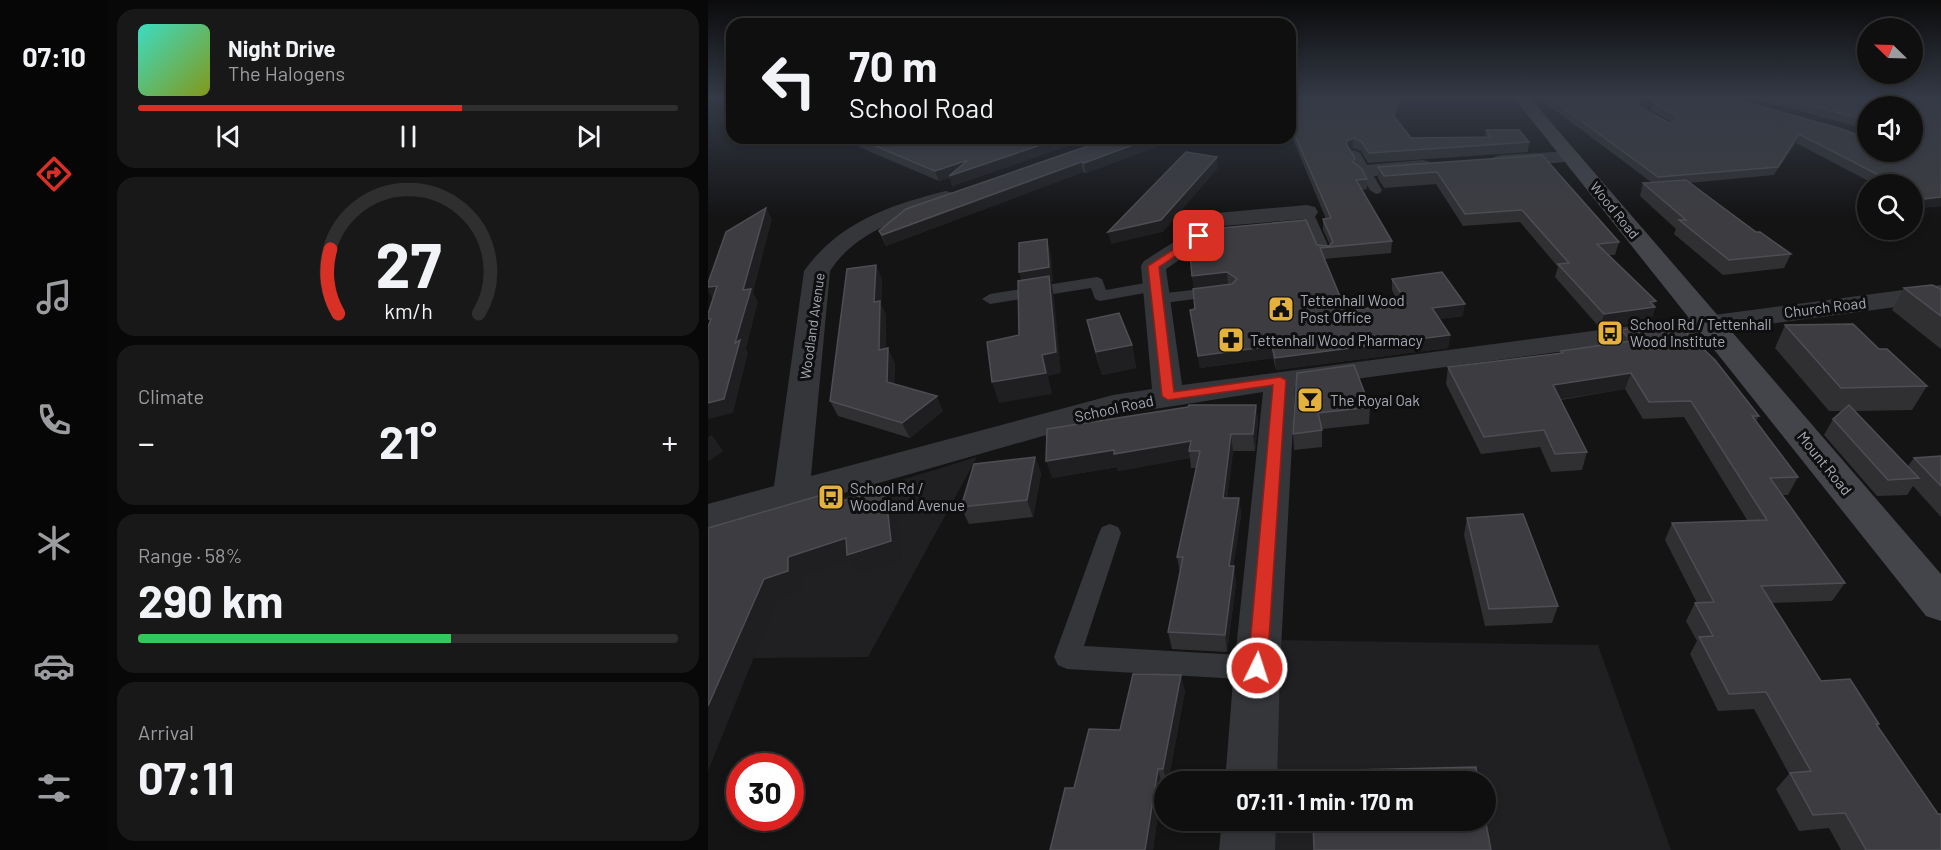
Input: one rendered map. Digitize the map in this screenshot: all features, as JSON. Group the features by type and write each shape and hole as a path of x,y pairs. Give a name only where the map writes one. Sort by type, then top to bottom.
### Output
{"street":[{"name":"Wood Road","path":"1555,138 1709,323"},
{"path":"1479,162 1571,157"},
{"path":"1365,171 1445,164"},
{"name":"Woodland Avenue","path":"791,496 817,271 823,260 833,249 852,235 877,222 969,189"},
{"path":"1168,396 1154,266 1199,236 1217,220 1307,212"},
{"name":"Church Road","path":"1709,323 1941,292"},
{"name":"School Road","path":"708,518 1113,405 1280,380 1709,323"},
{"name":"Mount Road","path":"1709,323 1941,604"},
{"path":"1252,771 1257,668 1280,380"},
{"path":"1247,850 1248,831"}],"lane":[{"path":"1354,153 1376,189"},
{"path":"1307,212 1324,252"},
{"path":"990,299 1096,282 1101,302 1157,292 1228,291"},
{"path":"1110,533 1067,657 1257,668"}],"shaded area":[{"path":"977,457 868,657 755,658 717,655 708,539"},
{"path":"1266,640 1598,645 1671,850 1266,850 1266,831 1496,831 1496,771 1266,771"}],"building":[{"path":"1296,138 1525,138 1529,142 1369,153 1361,141 1353,138 1347,141 1346,144 1355,158 1353,162 1361,168 1367,179 1356,180 1392,241 1320,248 1346,311 1407,303 1392,279 1442,272 1465,304 1432,308 1450,335 1275,358 1272,346 1198,356 1190,310 1195,309 1193,289 1232,284 1237,279 1227,272 1192,276 1189,243 1210,229 1306,220 1317,245 1329,246 1333,242 1323,219 1331,218"},
{"path":"1604,138 1797,138 1778,167 1658,177"},
{"path":"1806,138 1857,138 1857,162 1923,162 1923,138 1941,138 1941,197 1924,199 1923,174 1877,174"},
{"path":"870,144 1043,144 949,176 968,160 935,171"},
{"path":"1094,144 1136,144 882,235 879,231 906,209"},
{"path":"1186,152 1217,157 1161,220 1108,232"},
{"path":"1542,155 1619,242 1597,244 1656,301 1650,302 1655,307 1604,314 1558,264 1569,263 1522,210 1465,214 1437,172 1384,176 1378,167"},
{"path":"1686,180 1756,232 1760,232 1791,254 1729,260 1679,220 1686,220 1643,183"},
{"path":"766,208 743,290 751,289 735,343 740,340 724,399 708,403 708,327 711,319 708,319 708,314 717,286 708,287 708,283 726,232"},
{"path":"1047,239 1049,267 1019,272 1019,243"},
{"path":"876,265 874,302 880,301 879,350 888,348 887,382 937,396 902,423 830,401 847,269"},
{"path":"1049,276 1056,352 1042,355 1046,373 992,382 987,342 1019,335 1018,281"},
{"path":"1932,285 1941,289 1941,316 1904,288"},
{"path":"1119,313 1132,345 1096,352 1087,320"},
{"path":"1676,323 1715,360 1759,416 1752,416 1798,477 1770,478 1845,583 1761,586 1821,681 1850,679 1879,724 1876,724 1938,814 1941,814 1941,850 1866,850 1845,813 1813,815 1790,773 1811,771 1766,692 1729,694 1699,637 1713,636 1695,603 1714,602 1672,523 1767,520 1691,401 1649,402 1631,373 1553,385 1587,452 1555,454 1544,430 1484,437 1448,367 1563,353 1561,351 1631,341 1621,330"},
{"path":"1853,324 1879,349 1887,349 1927,386 1841,388 1785,325"},
{"path":"1354,365 1370,407 1318,413 1322,430 1293,434 1297,373"},
{"path":"1189,405 1256,405 1253,434 1231,434 1223,498 1239,498 1229,566 1234,566 1225,635 1168,632 1183,557 1177,557 1200,451 1189,451 1191,441 1114,454 1114,450 1046,461 1047,429 1188,407"},
{"path":"1849,405 1919,478 1888,480 1833,419"},
{"path":"1941,456 1941,486 1914,458"},
{"path":"1035,457 1027,500 961,507 974,464"},
{"path":"885,488 891,541 847,555 846,538 788,557 788,571 764,579 708,706 708,528 839,490 839,502"},
{"path":"1523,514 1558,606 1489,609 1467,518"},
{"path":"1133,674 1181,675 1163,769 1154,771 1154,794 1145,850 1050,850 1065,788 1074,788 1089,729 1120,730"},
{"path":"1476,767 1477,771 1312,771"},
{"path":"1313,831 1487,831 1491,850 1314,850"}],"place":[{"name":"Tettenhall Wood Post Office","path":"1281,309"},
{"name":"School Rd / Tettenhall Wood Institute","path":"1610,333"},
{"name":"Tettenhall Wood Pharmacy","path":"1231,340"},
{"name":"The Royal Oak","path":"1310,400"},
{"name":"School Rd / Woodland Avenue","path":"831,497"}],"route":[{"path":"1199,236 1154,266 1168,396 1280,380 1257,668"}]}
